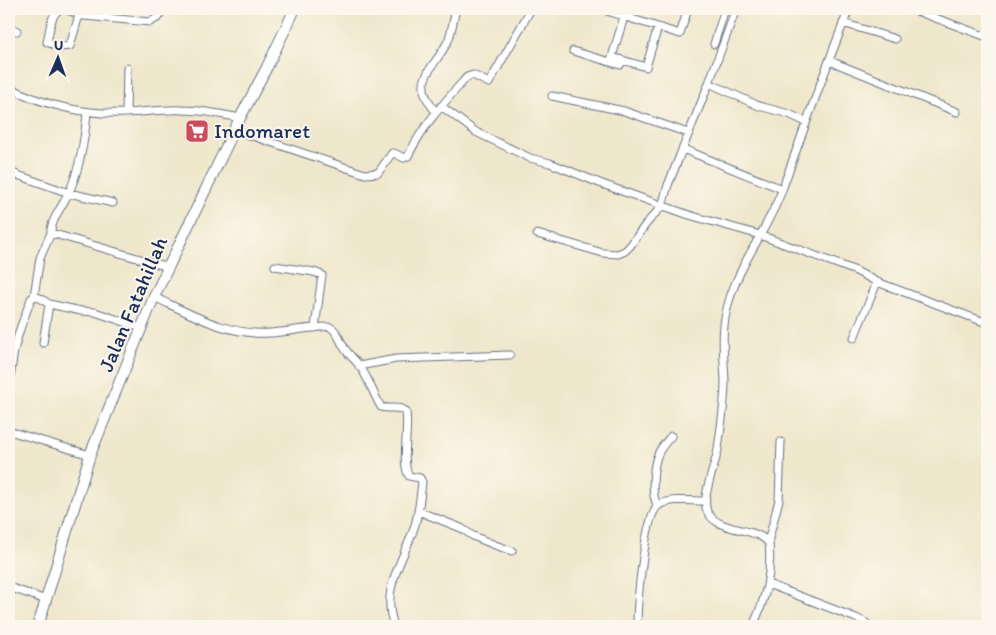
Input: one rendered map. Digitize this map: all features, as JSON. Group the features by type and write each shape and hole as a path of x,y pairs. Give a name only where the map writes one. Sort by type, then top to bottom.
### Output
{"street":[{"path":"79,15 70,46 60,46 47,42 54,14 57,10 63,9 79,15 150,22 159,18 162,9"},
{"name":"Jalan Fatahillah","path":"38,626 90,455 154,297 295,9"},
{"path":"456,9 447,43 423,80 424,91 429,104 476,132 530,158 550,163 662,206 717,224 760,235 856,271 877,282 987,323"},
{"path":"235,130 317,159 372,175 378,174 392,153 404,158 408,156 418,136 438,109 469,75 489,83 531,9"},
{"path":"607,11 680,34 688,9"},
{"path":"714,44 725,9"},
{"path":"537,234 603,253 618,254 625,252 662,206 668,185 736,9"},
{"path":"768,542 758,534 732,528 717,521 707,511 705,501 718,451 724,395 724,326 726,312 746,260 782,189 849,9"},
{"path":"911,9 987,37"},
{"path":"611,59 624,17"},
{"path":"843,23 895,39"},
{"path":"9,27 17,30"},
{"path":"573,51 622,60 646,67 658,27"},
{"path":"830,61 957,112"},
{"path":"126,113 127,68"},
{"path":"709,83 760,106 789,114 806,122"},
{"path":"9,87 60,107 87,112 126,113 183,110 211,112 240,118"},
{"path":"552,96 624,111 688,133"},
{"path":"9,385 14,350 31,299 34,296 40,258 51,233 51,227 69,193 81,152 87,112"},
{"path":"683,149 782,189"},
{"path":"9,172 69,193 113,203"},
{"path":"51,233 168,267"},
{"path":"275,266 320,273 322,275 315,328"},
{"path":"854,338 877,282"},
{"path":"34,296 49,304 95,312 142,328"},
{"path":"154,297 205,322 226,328 267,333 326,326 334,331 344,349 359,366 381,407 398,408 406,412 407,444 405,464 407,474 420,478 422,482 413,530 392,580 389,599 390,615 394,626"},
{"path":"43,343 49,304"},
{"path":"359,366 396,359 510,355"},
{"path":"9,431 90,455"},
{"path":"658,506 654,498 655,466 659,452 671,436"},
{"path":"753,626 763,604 768,584 770,553 768,542 779,500 781,442"},
{"path":"637,626 644,555 649,524 655,509 666,502 705,501"},
{"path":"418,511 461,528 472,536 512,551"},
{"path":"768,584 856,618 868,626"},
{"path":"9,587 46,600"}],"place":[{"name":"Indomaret","path":"197,131"}]}
